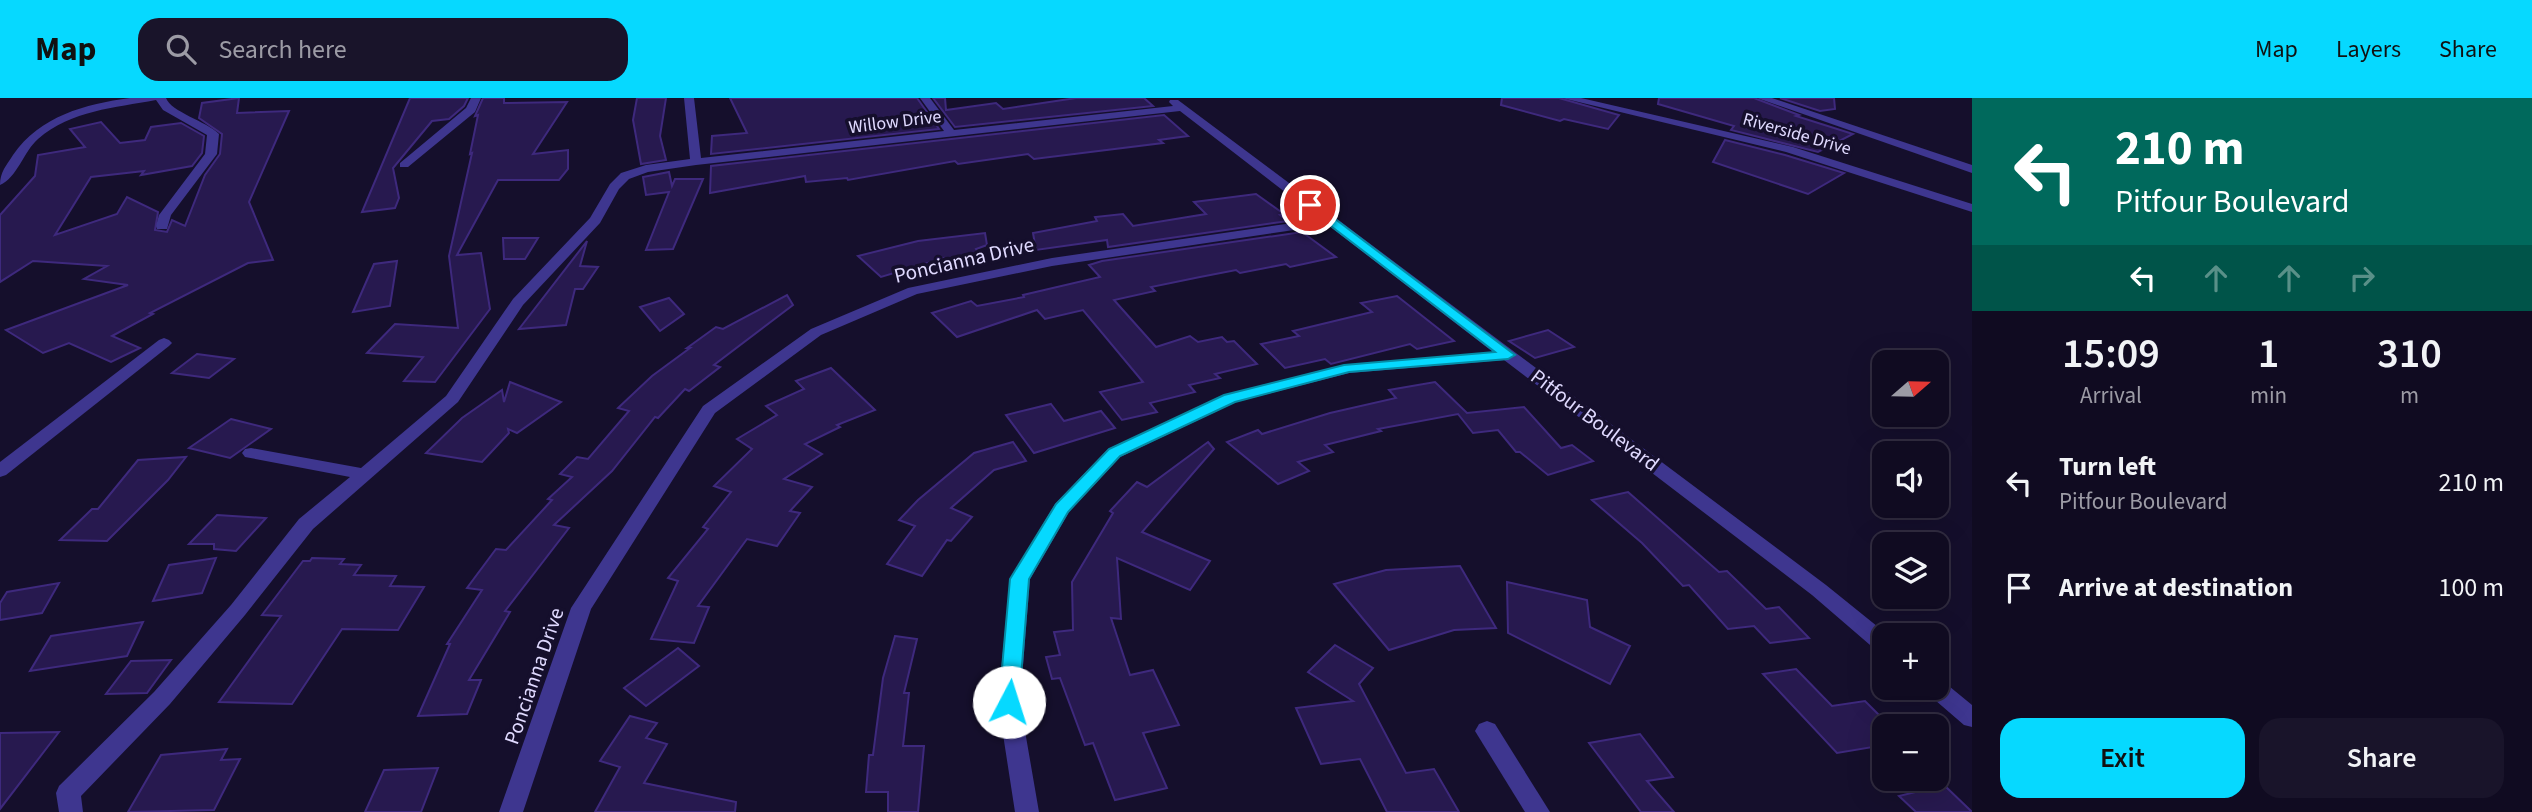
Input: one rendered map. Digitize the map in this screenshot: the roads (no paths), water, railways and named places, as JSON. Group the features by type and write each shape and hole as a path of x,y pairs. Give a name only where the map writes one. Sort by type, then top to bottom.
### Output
{"street":[{"path":"0,181 32,138 56,120 92,109 153,98"},
{"path":"161,98 161,103 171,111 201,124 213,134 211,154 165,215 162,226"},
{"path":"404,165 471,110 476,98"},
{"path":"689,98 696,162"},
{"path":"925,98 951,133"},
{"name":"Pitfour Boulevard","path":"1168,98 1819,590 1872,634"},
{"name":"Riverside Drive","path":"1567,98 1789,149 1972,208"},
{"path":"1762,98 1972,169"},
{"name":"Willow Drive","path":"71,812 68,793 162,698 238,610 306,524 452,399 518,302 595,220 614,187 625,176 646,169 696,162 1181,108"},
{"name":"Poncianna Drive","path":"511,812 581,608 709,410 816,332 913,291 1052,262 1331,221"},
{"path":"0,471 164,344"},
{"path":"1027,812 1009,702 1020,579 1062,508 1114,453 1230,399 1349,368 1508,355"},
{"path":"251,453 365,474"},
{"path":"1949,699 1972,718"},
{"path":"1487,731 1538,812"}]}
